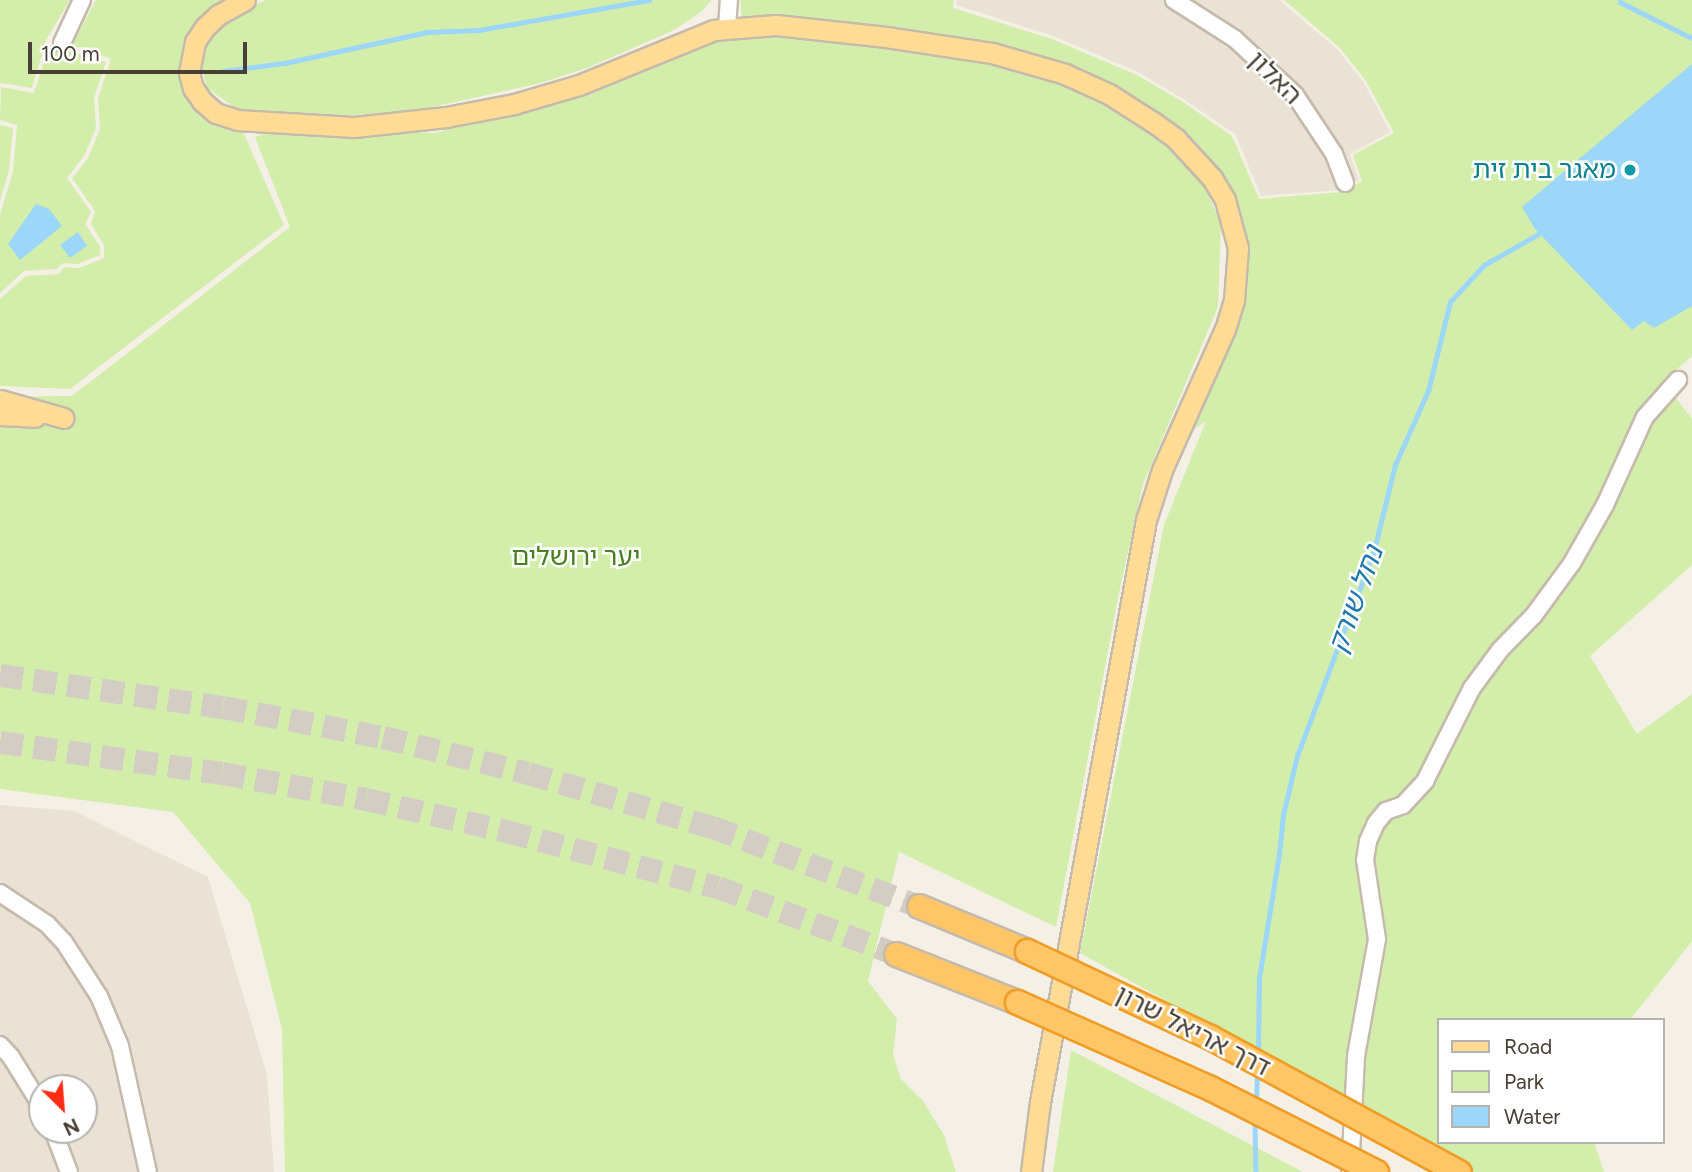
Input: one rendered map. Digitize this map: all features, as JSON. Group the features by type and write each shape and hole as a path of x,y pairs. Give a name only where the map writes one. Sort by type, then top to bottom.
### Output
{"highway":[{"name":"דרך אריאל שרון","path":"919,906 1027,951 1210,1037 1459,1172"},
{"name":"דרך אריאל שרון","path":"896,954 1017,1002 1210,1088 1376,1172"},
{"path":"1309,1136 1363,1172"}],"main road":[{"path":"245,0 218,15 205,27 190,57 189,73 193,88 202,102 216,113 237,120 264,124 363,126 480,111 579,85 689,38 727,27 776,25 886,37 992,54 1065,74 1110,94 1176,139 1212,178 1233,223 1238,247 1234,300 1225,329 1162,470 1146,520 1040,1102 1031,1172"},
{"path":"0,400 64,418 0,415"}],"street":[{"path":"62,43 82,0"},
{"path":"727,27 729,0"},
{"name":"האלון","path":"1174,0 1235,39 1295,94 1334,153 1345,183"},
{"path":"1350,1172 1356,1056 1377,939 1365,860 1368,841 1376,823 1387,811 1403,805 1425,781 1472,688 1500,650 1534,615 1572,563 1605,505 1645,417 1678,380"},
{"path":"0,893 47,924 78,962 99,996 120,1046 148,1172"},
{"path":"0,1045 28,1084"},
{"path":"58,1144 69,1172"}],"shaded area":[{"path":"957,0 1279,0 1338,50 1364,83 1390,132 1350,154 1359,180 1341,190 1261,196 1235,134 1185,100 1138,72 1053,36 956,5"},
{"path":"0,805 74,811 208,877 267,1075 274,1172 0,1172"}],"green space":[{"path":"0,0 70,0 46,40 32,88 0,83"},
{"path":"96,0 230,0 191,29 183,55 208,114 244,134 284,225 70,389 0,386 0,299 26,276 59,274 64,267 79,268 104,258 104,245 91,224 95,211 72,178 88,158 100,129 98,98 111,59 72,45"},
{"path":"266,0 712,0 701,12 672,31 587,68 537,84 423,109 356,115 261,114 234,107 207,88 200,61 205,41 242,11"},
{"path":"740,0 954,0 953,8 1052,39 1137,75 1183,102 1232,136 1259,199 1341,192 1362,181 1353,155 1394,133 1366,81 1340,48 1284,0 1692,0 1692,356 1663,381 1692,419 1692,565 1590,656 1637,734 1692,694 1692,941 1632,1018 1436,1018 1436,1144 1595,1144 1604,1172 1474,1172 1080,953 1164,525 1206,421 1182,437 1243,294 1247,239 1236,199 1218,172 1122,93 1064,62 1015,50 742,18"},
{"name":"יער ירושלים","path":"756,35 823,36 986,62 1074,86 1175,149 1204,185 1221,224 1218,307 1143,484 1119,593 1056,927 899,852 868,981 897,1019 893,1055 901,1079 923,1101 944,1135 956,1172 285,1172 282,1029 250,903 173,812 0,789 0,397 72,396 290,227 255,137 285,128 434,133 595,90 711,38"},
{"path":"49,45 106,62 94,98 96,128 84,156 67,178 91,212 85,224 100,246 100,255 78,264 63,263 57,269 24,271 0,293 0,215 13,171 17,125 0,120 1,87 34,93"},
{"path":"0,125 13,128 9,170 0,201"},
{"path":"1071,1050 1303,1172 1053,1172"}],"water":[{"name":"מאגר בית זית","path":"1692,64 1692,306 1654,328 1644,321 1632,330 1535,229 1522,207"},
{"path":"36,204 49,209 62,226 20,260 8,244"},
{"path":"78,232 87,246 70,258 60,245"}],"waterway":[{"path":"223,71 285,63 427,32 479,30 649,0"},
{"path":"1620,2 1692,38"},
{"name":"נחל שורק","path":"1258,1056 1259,978 1283,815 1297,756 1373,554 1395,465 1428,391 1450,302 1484,265 1542,232"},
{"name":"נחל שורק","path":"1256,1101 1257,1072"},
{"name":"נחל שורק","path":"1255,1121 1256,1172"}],"tunnel":[{"path":"0,675 223,707 383,737 528,773 713,827 919,906"},
{"path":"0,742 222,773 366,799 507,831 718,887 896,954"}],"place":[{"name":"מאגר בית זית","path":"1630,170"}]}
